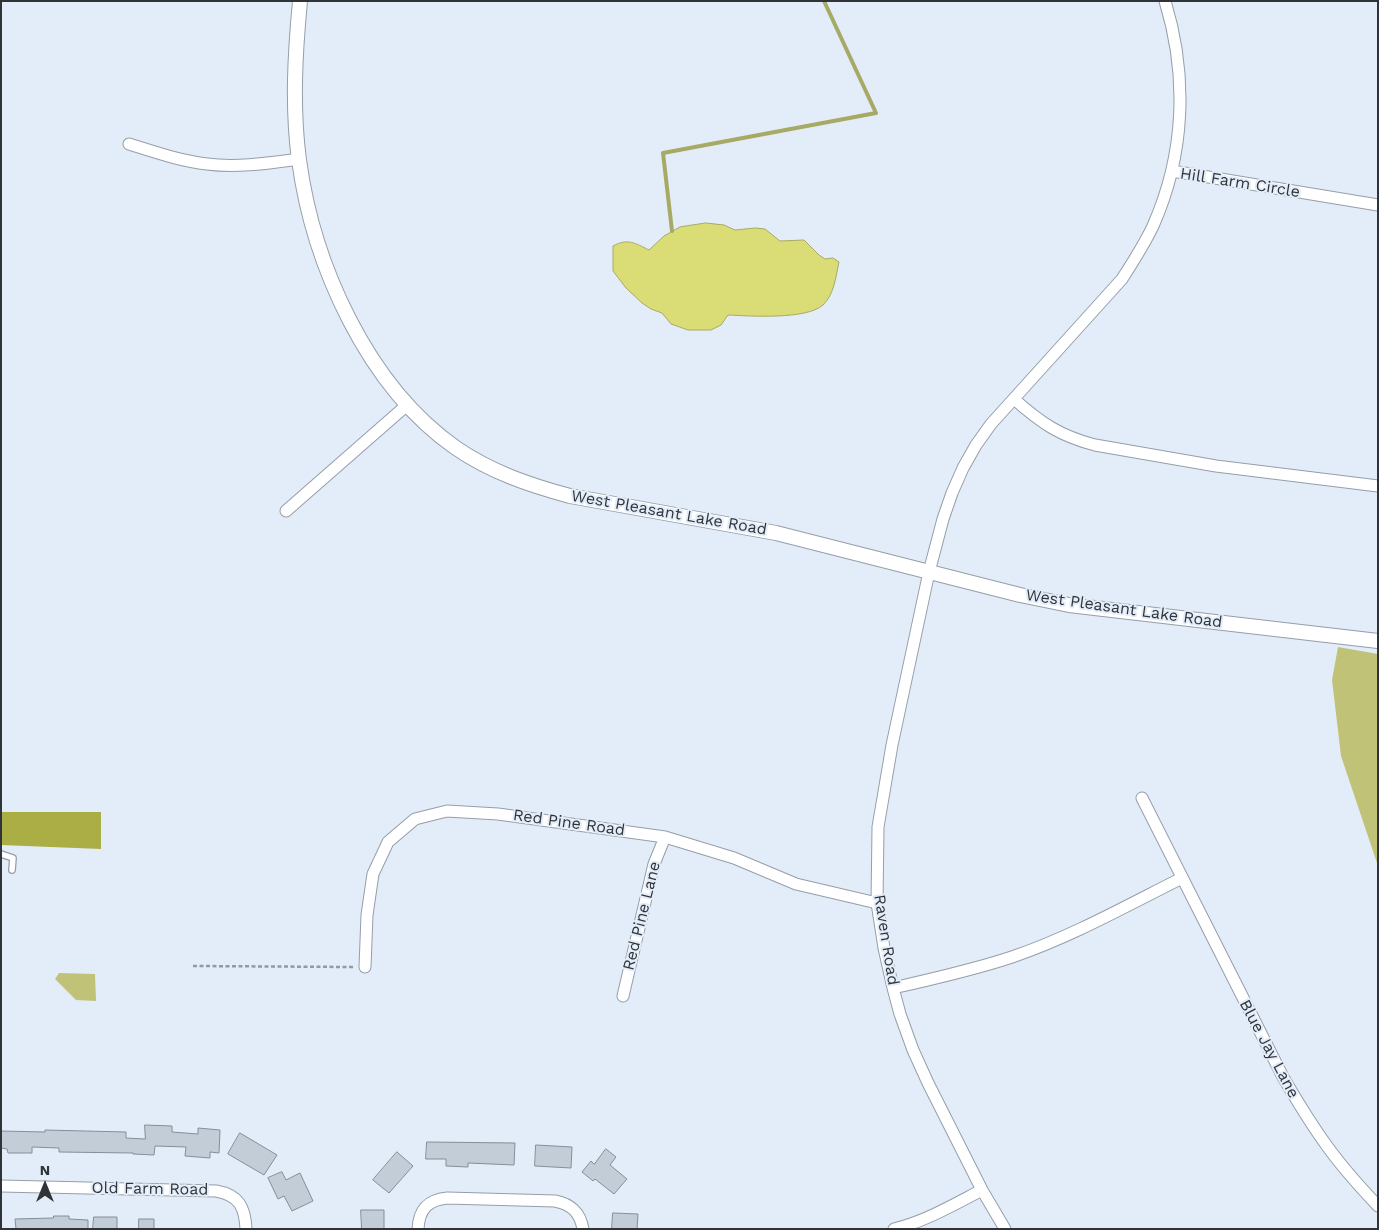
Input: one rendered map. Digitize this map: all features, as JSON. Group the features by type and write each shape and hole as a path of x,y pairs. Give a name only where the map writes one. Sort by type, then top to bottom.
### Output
{"street":[{"name":"West Pleasant Lake Road","path":"300,1 295,85 295,123 299,159 312,226 338,297 373,362 388,383 431,428 456,448 482,464 510,478 570,496 776,533 1020,595 1069,605 1378,642"},
{"path":"1164,1 1175,40 1180,70 1181,102 1179,133 1172,172"},
{"path":"129,144 182,160 208,164 232,166 299,159"},
{"name":"Hill Farm Circle","path":"930,572 945,513 962,468 991,424 1122,279 1152,227 1172,172 1378,205"},
{"path":"1014,399 1040,422 1057,432 1095,445 1216,466 1378,486"},
{"path":"286,511 407,405"},
{"name":"Raven Road","path":"930,572 892,745 878,827 877,903 893,988 913,1050 982,1190 1005,1229"},
{"name":"Blue Jay Lane","path":"1142,798 1274,1060 1304,1113 1328,1147 1378,1206"},
{"name":"Red Pine Road","path":"365,967 368,914 373,874 388,842 415,819 447,811 498,814 665,837 734,858 796,884 877,903"},
{"name":"Red Pine Lane","path":"623,996 654,864 665,837"},
{"path":"893,988 968,970 1054,941 1182,878"},
{"name":"Old Farm Road","path":"1,1186 226,1192 237,1200 242,1207 246,1229"},
{"path":"894,1229 915,1223 950,1208 982,1190"},
{"path":"418,1229 419,1218 423,1210 430,1203 448,1198 555,1201 564,1203 574,1209 580,1217 583,1229"}],"lane":[{"path":"1,854 13,858 12,870"}],"path":[{"path":"193,966 365,967"}],"green space":[{"path":"1338,647 1378,654 1378,866 1341,756 1332,680"},
{"path":"59,973 95,974 96,1001 76,1000 55,979"}],"shaded area":[{"path":"706,223 724,225 735,230 765,229 780,241 804,240 825,259 833,258 839,262 834,285 827,301 815,310 804,313 777,316 728,315 721,325 711,330 688,330 671,324 662,313 642,303 626,288 613,271 613,246 627,242 649,250 664,236 680,227"},
{"path":"1,812 101,812 101,849 1,845"}],"building":[{"path":"145,1125 172,1126 172,1132 198,1134 198,1128 220,1130 219,1153 210,1152 210,1158 185,1156 186,1147 155,1146 154,1155 59,1152 59,1148 32,1147 32,1153 8,1153 7,1149 1,1148 1,1131 126,1132 126,1138 145,1139"},
{"path":"240,1133 277,1155 264,1175 228,1154"},
{"path":"427,1142 515,1143 514,1165 468,1163 468,1167 446,1166 446,1159 426,1159"},
{"path":"536,1145 572,1147 571,1168 535,1166"},
{"path":"606,1149 616,1157 610,1165 627,1179 614,1194 595,1179 593,1181 582,1172 591,1161 594,1164"},
{"path":"397,1152 413,1166 389,1193 373,1180"},
{"path":"282,1172 286,1180 300,1173 313,1201 292,1211 284,1196 278,1199 268,1178"},
{"path":"361,1210 384,1210 384,1229 362,1229"},
{"path":"613,1213 638,1214 637,1229 612,1229"},
{"path":"54,1216 69,1216 69,1219 88,1220 88,1229 16,1229 15,1219 53,1218"},
{"path":"94,1217 117,1217 117,1229 93,1229"},
{"path":"139,1219 154,1219 154,1229 139,1229"}],"waterway":[{"path":"672,231 663,153 876,113 824,1"}]}
